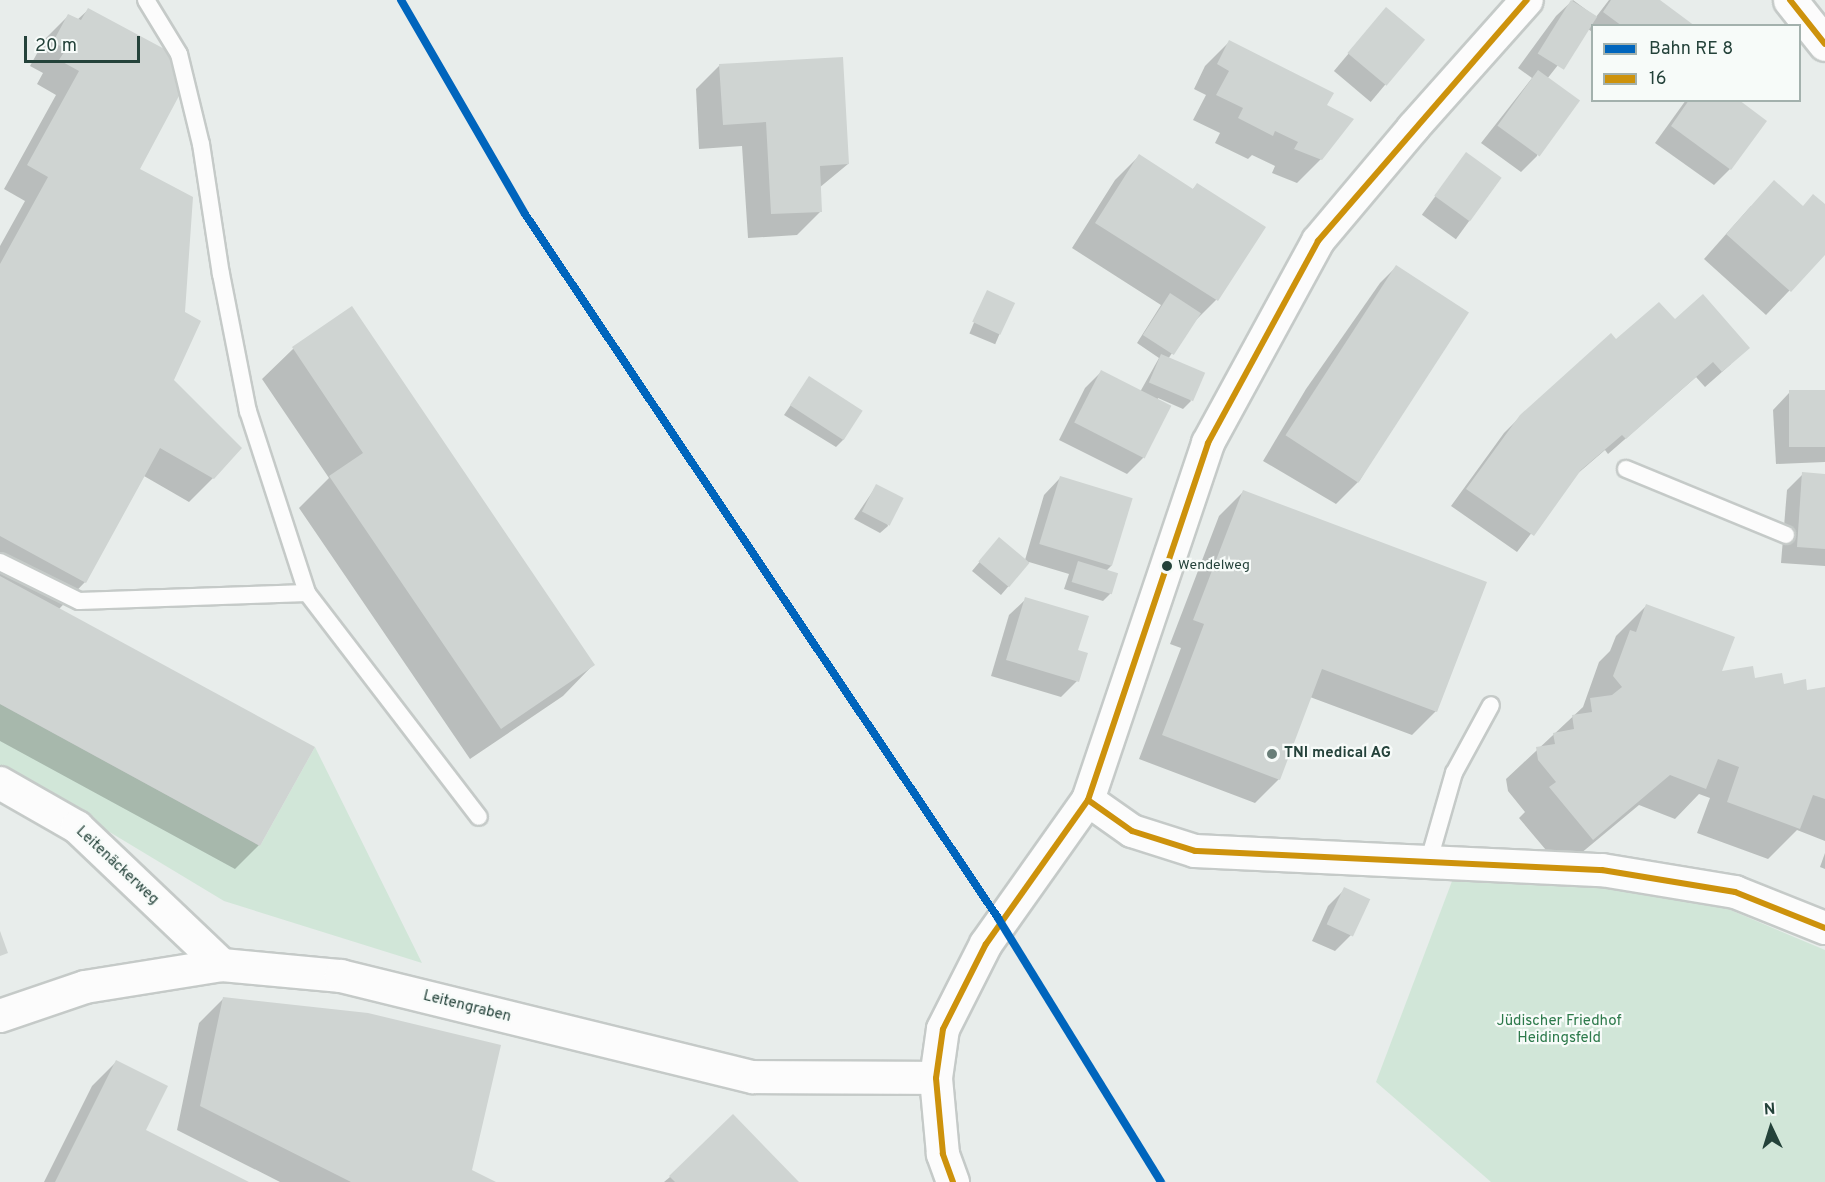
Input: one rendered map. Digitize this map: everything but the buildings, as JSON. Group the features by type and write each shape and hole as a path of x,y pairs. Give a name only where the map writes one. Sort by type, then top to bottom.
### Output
{"main road":[{"path":"1790,0 1825,44"}],"street":[{"path":"953,1182 943,1155 936,1078 943,1029 986,944 1071,828 1088,800 1208,443 1318,241 1413,128 1527,0"},
{"name":"Leitenäckerweg","path":"0,783 77,827 222,965"},
{"path":"1088,800 1132,831 1194,851 1429,860 1602,870 1735,892 1825,928"},
{"name":"Leitengraben","path":"0,1016 85,987 222,965 341,976 753,1077 936,1078"}],"lane":[{"path":"146,0 179,54 201,144 221,274 248,411 307,593 479,817"},
{"path":"1626,469 1786,535"},
{"path":"0,562 79,601 307,593"},
{"path":"1429,860 1454,772 1491,705"}],"green space":[{"path":"0,704 260,846 315,747 422,963 224,901 0,766"},
{"name":"Jüdischer Friedhof Heidingsfeld","path":"1457,868 1602,878 1728,909 1825,950 1825,1182 1491,1182 1376,1082"}],"transit line":[{"path":"401,0 525,214 998,918 1161,1182"},
{"name":"16","path":"953,1182 943,1154 936,1078 943,1029 986,944 1088,800 1208,443 1318,241 1527,0"},
{"name":"16","path":"1790,0 1825,44"},
{"name":"16","path":"1088,800 1132,831 1195,851 1602,870 1735,892 1825,928"}],"place":[{"name":"Wendelweg","path":"1167,566"},
{"name":"TNI medical AG","path":"1272,754"}]}
